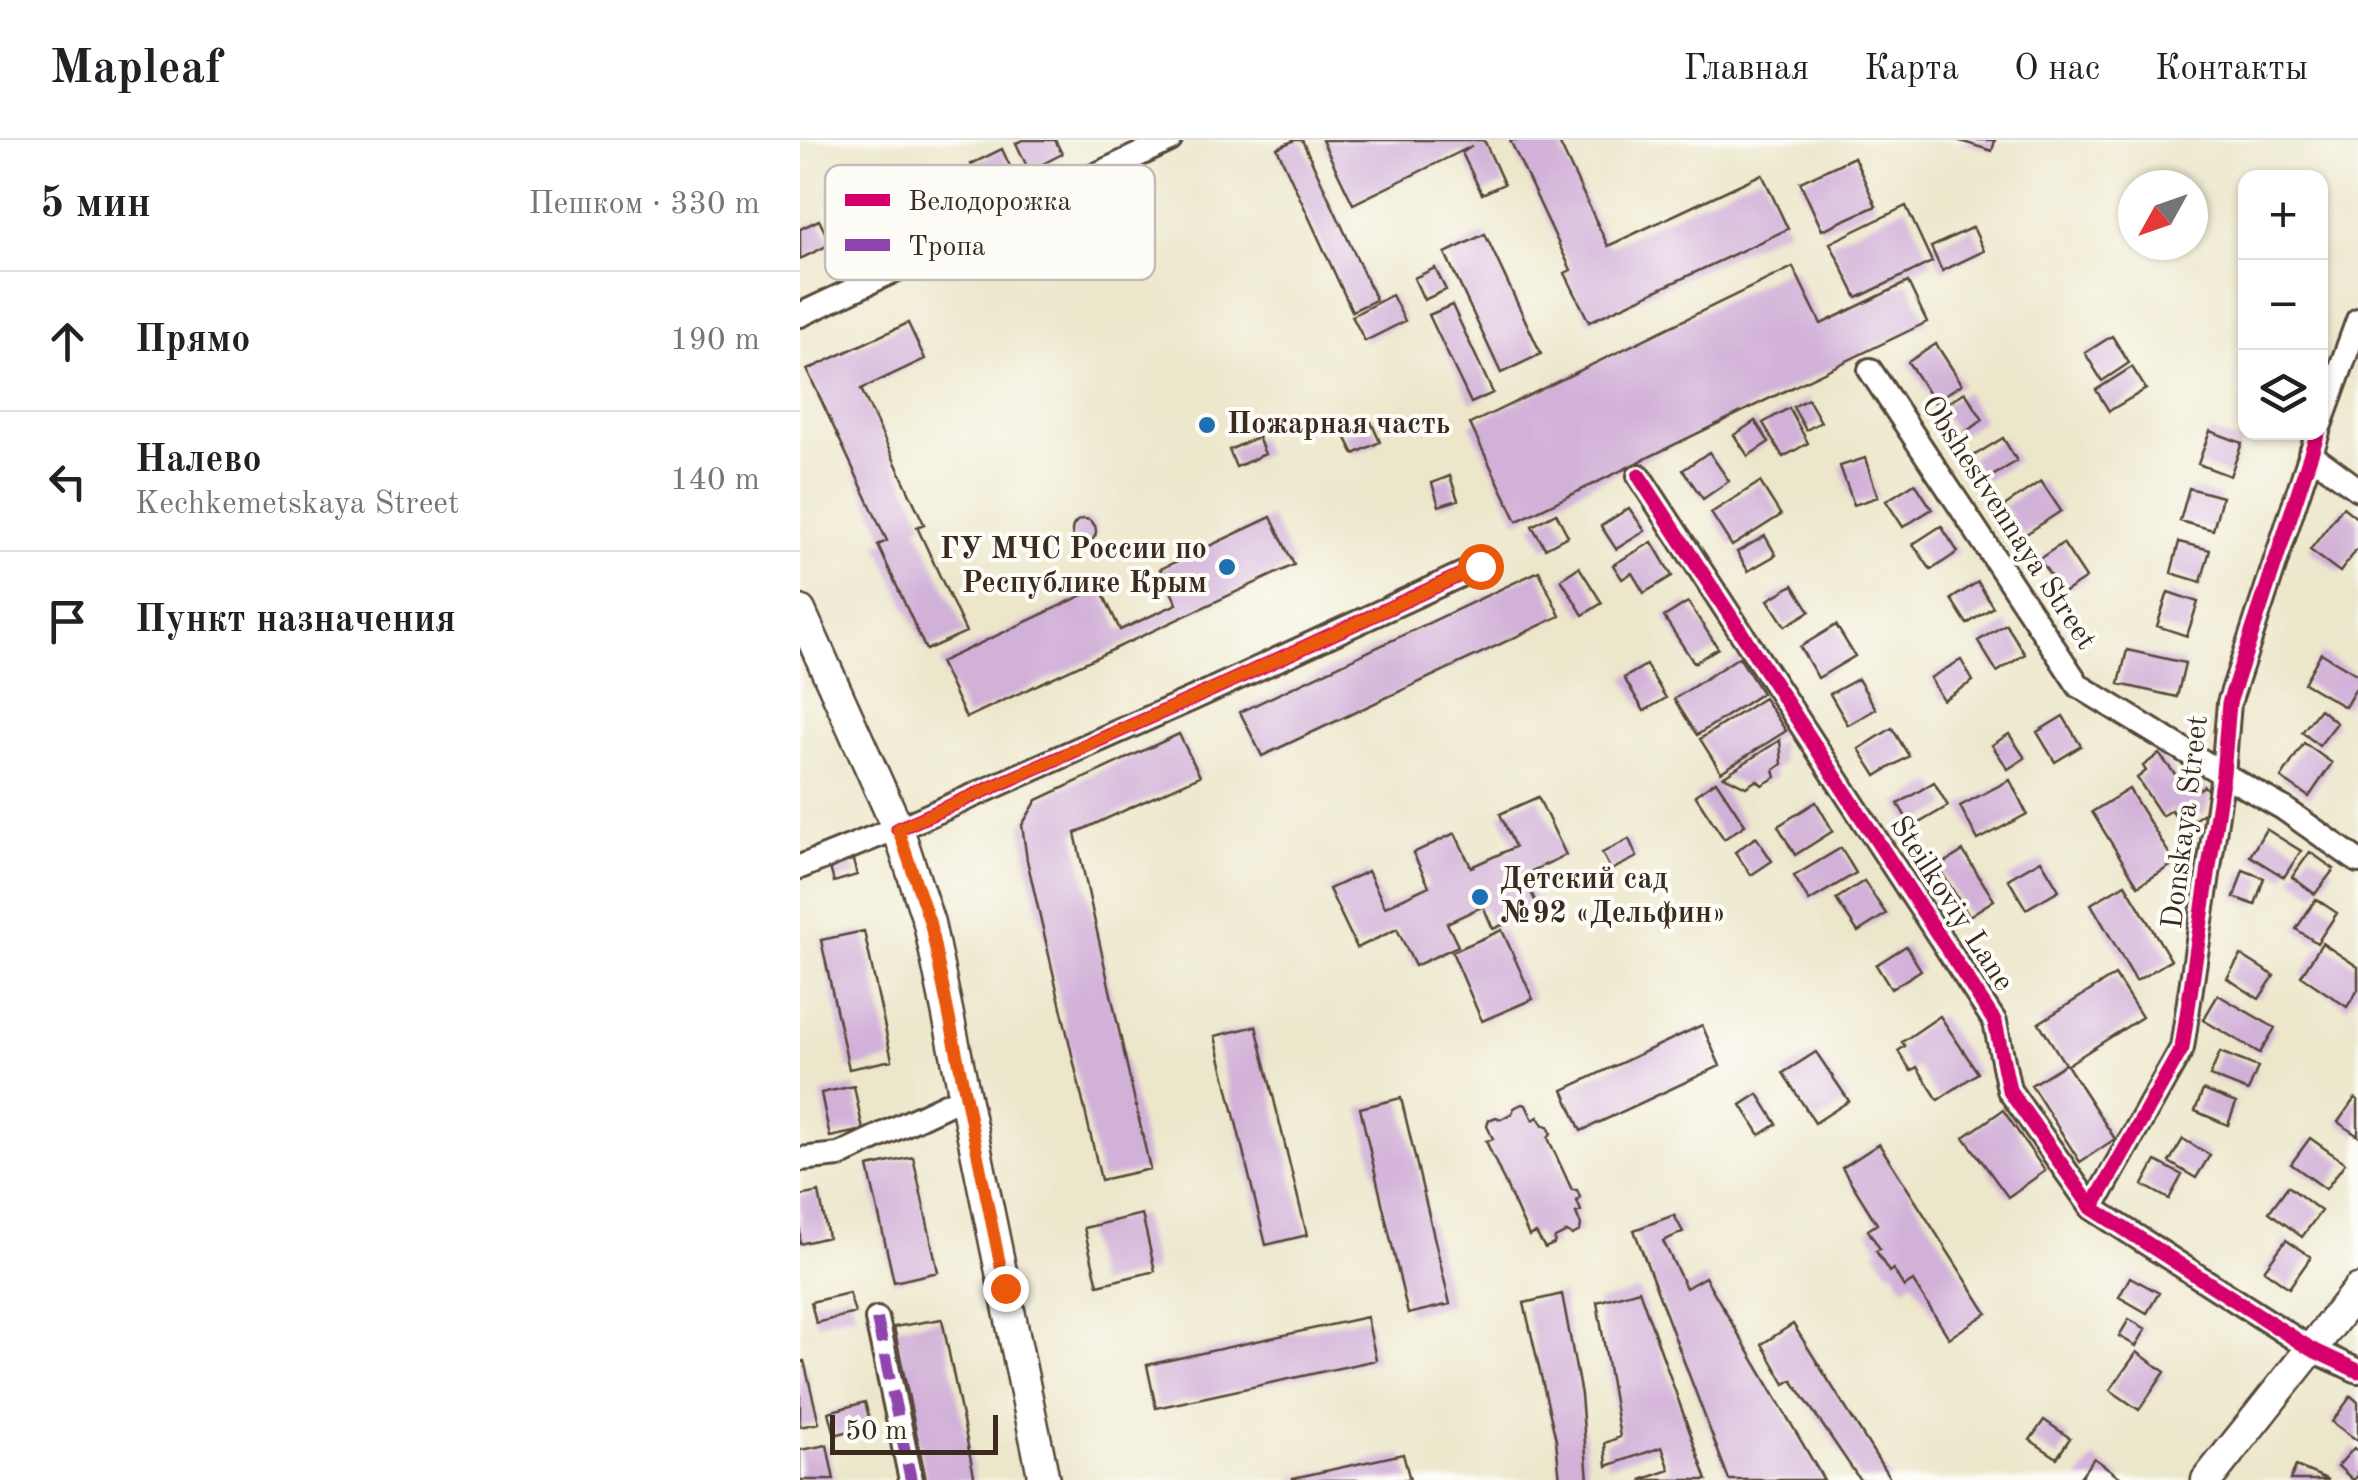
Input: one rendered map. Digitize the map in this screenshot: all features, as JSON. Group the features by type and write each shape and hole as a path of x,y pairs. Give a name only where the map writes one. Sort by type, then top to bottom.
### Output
{"main road":[{"path":"800,611 898,829 930,923 1044,1480"},
{"path":"2206,1480 2358,1290"}],"street":[{"path":"1117,165 1170,140"},
{"path":"800,314 872,280"},
{"path":"2328,403 2358,320"},
{"name":"Obshestvennaya Street","path":"1870,370 2079,686 2283,808 2358,861"},
{"path":"2314,443 2358,489"},
{"name":"Donskaya Street","path":"2092,1208 2182,1048 2223,774 2229,703 2314,443"},
{"name":"Steilkoviy Lane","path":"1640,476 1996,1022 2010,1090 2092,1208 2311,1350 2358,1371"},
{"path":"800,867 898,829 1194,698 1480,566"},
{"path":"800,1159 839,1154 966,1096"},
{"path":"877,1319 911,1480"}],"building":[{"path":"1055,140 1062,154 1041,165 1026,165 1016,143"},
{"path":"1302,140 1376,300 1352,311 1277,148"},
{"path":"1322,140 1482,140 1504,184 1482,194 1462,153 1472,146 1353,204"},
{"path":"1510,140 1558,140 1608,246 1762,174 1788,229 1589,322 1565,273 1571,270"},
{"path":"1957,140 1995,140 1992,151"},
{"path":"1002,149 1009,165 972,165"},
{"path":"1854,157 1876,206 1822,230 1800,182"},
{"path":"1906,206 1932,262 1857,298 1830,243"},
{"path":"819,220 825,232 825,247 800,259 800,229"},
{"path":"1973,227 1984,251 1942,271 1931,247"},
{"path":"1485,234 1541,354 1501,373 1445,253"},
{"path":"1793,267 1821,324 1908,282 1927,322 1517,521 1470,424"},
{"path":"1435,268 1446,290 1424,300 1414,278"},
{"path":"1392,295 1405,321 1365,341 1352,316"},
{"path":"1452,305 1493,393 1471,403 1429,315"},
{"path":"908,323 925,359 861,389 924,524 917,527 966,632 926,650 878,545 887,541 807,370"},
{"path":"2112,336 2129,363 2102,381 2085,353"},
{"path":"1936,344 1962,384 1934,402 1908,362"},
{"path":"2132,367 2146,389 2109,411 2096,390"},
{"path":"1965,392 1983,420 1958,437 1940,408"},
{"path":"1808,399 1821,422 1806,430 1793,407"},
{"path":"1789,408 1808,443 1783,457 1763,423"},
{"path":"1755,421 1769,442 1748,456 1734,435"},
{"path":"1371,422 1380,442 1354,454 1344,434"},
{"path":"2210,431 2242,443 2230,476 2198,464"},
{"path":"1258,437 1265,454 1236,467 1229,450"},
{"path":"2003,438 2017,461 1984,481 1970,458"},
{"path":"1709,452 1729,481 1703,499 1683,470"},
{"path":"1865,458 1878,497 1854,505 1840,466"},
{"path":"1450,476 1458,500 1439,506 1432,483"},
{"path":"2041,481 2061,511 2023,536 2004,506"},
{"path":"1760,482 1781,515 1732,546 1711,513"},
{"path":"1915,483 1932,509 1903,527 1886,501"},
{"path":"2189,488 2222,497 2213,530 2180,521"},
{"path":"2343,507 2358,519 2358,548 2340,572 2310,550"},
{"path":"1629,508 1645,531 1616,549 1601,526"},
{"path":"1556,513 1568,536 1545,548 1532,526"},
{"path":"1271,517 1294,565 966,718 940,662 1100,587 1120,630 1177,604 1160,569"},
{"path":"1084,519 1096,531 1084,543 1072,531"},
{"path":"1941,526 1958,552 1931,570 1913,544"},
{"path":"1765,536 1776,555 1748,571 1737,552"},
{"path":"1652,542 1672,576 1644,593 1632,573 1622,579 1613,565"},
{"path":"2179,542 2210,550 2201,582 2171,573"},
{"path":"2063,543 2086,578 2063,593 2039,559"},
{"path":"1579,567 1602,603 1583,615 1561,579"},
{"path":"1539,571 1560,616 1262,756 1240,712"},
{"path":"1978,582 1993,607 1967,624 1951,599"},
{"path":"1793,585 1810,611 1785,626 1768,600"},
{"path":"2168,592 2198,602 2187,636 2157,626"},
{"path":"1688,602 1718,648 1694,663 1664,617"},
{"path":"2006,624 2025,654 1997,672 1978,641"},
{"path":"1836,625 1855,656 1818,678 1800,647"},
{"path":"2127,650 2185,663 2177,697 2119,684"},
{"path":"2321,653 2358,675 2358,685 2345,707 2304,683"},
{"path":"1739,657 1762,693 1697,735 1674,699"},
{"path":"1961,660 1973,681 1943,700 1930,678"},
{"path":"1646,665 1666,698 1644,711 1624,678"},
{"path":"1858,679 1876,709 1848,725 1830,694"},
{"path":"1764,698 1786,731 1721,772 1700,739"},
{"path":"2320,709 2337,723 2319,746 2302,732"},
{"path":"2063,716 2081,746 2055,762 2037,732"},
{"path":"1892,728 1909,756 1876,776 1859,749"},
{"path":"1179,734 1200,776 1075,833 1150,1169 1101,1180 1022,825 1037,800"},
{"path":"2009,734 2025,758 2008,769 1992,745"},
{"path":"1780,740 1782,764 1774,770 1776,777 1762,785 1757,780 1746,787 1724,776"},
{"path":"2304,743 2332,763 2309,797 2281,778"},
{"path":"2159,754 2182,783 2189,778 2198,790 2204,786 2210,793 2207,811 2183,827 2171,810 2162,816 2137,778 2146,771 2143,766"},
{"path":"2010,780 2027,814 1978,840 1960,806"},
{"path":"1716,781 1745,825 1724,839 1695,795"},
{"path":"1934,782 1948,806 1912,827 1898,804"},
{"path":"2129,789 2175,863 2138,886 2092,812"},
{"path":"1538,797 1566,855 1523,875 1539,909 1493,929 1483,906 1447,923 1458,946 1415,966 1397,929 1357,948 1329,889 1368,871 1385,907 1429,886 1413,853 1455,833 1471,867 1515,847 1500,814"},
{"path":"1816,802 1833,831 1795,855 1778,826"},
{"path":"2266,829 2301,851 2284,877 2250,856"},
{"path":"1756,837 1772,861 1751,875 1735,852"},
{"path":"1629,839 1637,857 1611,870 1602,853"},
{"path":"1841,848 1856,873 1809,901 1794,876"},
{"path":"1963,851 1994,900 1969,916 1938,867"},
{"path":"2310,852 2334,869 2315,894 2292,877"},
{"path":"852,857 857,875 834,882 829,864"},
{"path":"2041,860 2059,890 2026,909 2008,879"},
{"path":"2243,870 2264,878 2255,905 2234,897"},
{"path":"1864,881 1886,914 1858,932 1836,899"},
{"path":"2125,884 2171,960 2136,981 2091,904"},
{"path":"2316,899 2337,913 2317,943 2296,929"},
{"path":"1502,930 1533,999 1482,1021 1452,952"},
{"path":"864,931 892,1060 849,1069 821,940"},
{"path":"2322,943 2358,967 2358,990 2347,1007 2301,976"},
{"path":"1906,946 1921,970 1891,989 1876,965"},
{"path":"2241,955 2274,976 2259,999 2227,978"},
{"path":"2115,975 2142,1017 2067,1065 2115,1139 2080,1162 2031,1085 2065,1064 2039,1023"},
{"path":"2218,995 2275,1028 2260,1053 2203,1020"},
{"path":"1940,1016 1978,1073 1938,1100 1917,1067 1911,1071 1898,1051 1905,1046 1902,1042"},
{"path":"1702,1025 1720,1066 1581,1131 1563,1090"},
{"path":"1256,1026 1307,1235 1266,1245 1215,1036"},
{"path":"1816,1052 1849,1101 1815,1123 1783,1073"},
{"path":"2220,1052 2258,1067 2248,1091 2210,1076"},
{"path":"854,1086 863,1130 830,1137 821,1093"},
{"path":"2203,1090 2236,1103 2228,1125 2195,1111"},
{"path":"1758,1094 1777,1124 1760,1135 1741,1105"},
{"path":"1401,1098 1450,1304 1408,1314 1360,1108"},
{"path":"2355,1098 2358,1100 2358,1136 2338,1122"},
{"path":"1522,1104 1533,1120 1538,1117 1548,1126 1548,1138 1572,1190 1577,1190 1580,1197 1577,1201 1581,1211 1576,1213 1580,1231 1572,1235 1567,1232 1545,1248 1536,1233 1529,1236 1486,1141 1493,1139 1487,1126 1489,1120 1501,1119"},
{"path":"2003,1110 2045,1171 2008,1197 1964,1137"},
{"path":"2310,1138 2345,1163 2326,1189 2291,1164"},
{"path":"2183,1139 2210,1155 2196,1178 2169,1162"},
{"path":"1879,1144 1987,1313 1949,1338 1913,1281 1904,1287 1893,1269 1889,1272 1868,1230 1877,1224 1842,1168"},
{"path":"913,1157 938,1272 894,1282 868,1167"},
{"path":"2156,1161 2182,1175 2169,1199 2143,1185"},
{"path":"2288,1186 2321,1211 2302,1237 2269,1212"},
{"path":"819,1192 828,1237 800,1244 800,1196"},
{"path":"1142,1214 1155,1271 1098,1285 1084,1228"},
{"path":"1674,1215 1683,1232 1663,1241 1686,1288 1705,1277 1824,1480 1729,1480 1634,1230"},
{"path":"2286,1240 2311,1257 2289,1288 2264,1270"},
{"path":"2130,1277 2159,1293 2147,1313 2119,1297"},
{"path":"1639,1290 1707,1480 1641,1480 1670,1470 1662,1447 1607,1466 1605,1443 1620,1437 1597,1302"},
{"path":"849,1293 855,1313 816,1323 811,1302"},
{"path":"1562,1294 1581,1395 1588,1480 1560,1480 1556,1440 1524,1303"},
{"path":"1367,1317 1376,1360 1156,1408 1147,1365"},
{"path":"942,1319 975,1480 926,1480 894,1327"},
{"path":"2129,1319 2146,1329 2136,1346 2119,1336"},
{"path":"1793,1324 1891,1480 1860,1480 1792,1380 1785,1384 1762,1344"},
{"path":"2137,1352 2165,1372 2139,1410 2110,1390"},
{"path":"804,1361 819,1423 800,1427 800,1362"},
{"path":"2351,1396 2358,1402 2358,1441 2332,1422"},
{"path":"865,1402 871,1425 835,1435 829,1412"},
{"path":"2044,1420 2070,1438 2057,1458 2030,1440"},
{"path":"827,1445 834,1480 800,1480 800,1450"},
{"path":"2354,1448 2358,1451 2358,1476 2353,1480 2338,1466"},
{"path":"1403,1454 1410,1480 1293,1480 1293,1478"},
{"path":"2094,1458 2124,1480 2078,1480"},
{"path":"2296,1466 2329,1480 2290,1480"}],"marked path":[{"path":"877,1319 911,1480"}],"cycle path":[{"path":"2092,1208 2182,1048 2223,774 2229,703 2315,440"},
{"path":"1639,476 1995,1022 2009,1090 2092,1208 2311,1349 2358,1371"},
{"path":"898,829 1480,566"}],"place":[{"name":"Пожарная часть","path":"1207,425"},
{"name":"ГУ МЧС России по Республике Крым","path":"1227,567"},
{"name":"Детский сад №92 «Дельфин»","path":"1480,897"}],"route":[{"path":"1005,1288 930,923 898,829 1480,566"}]}
